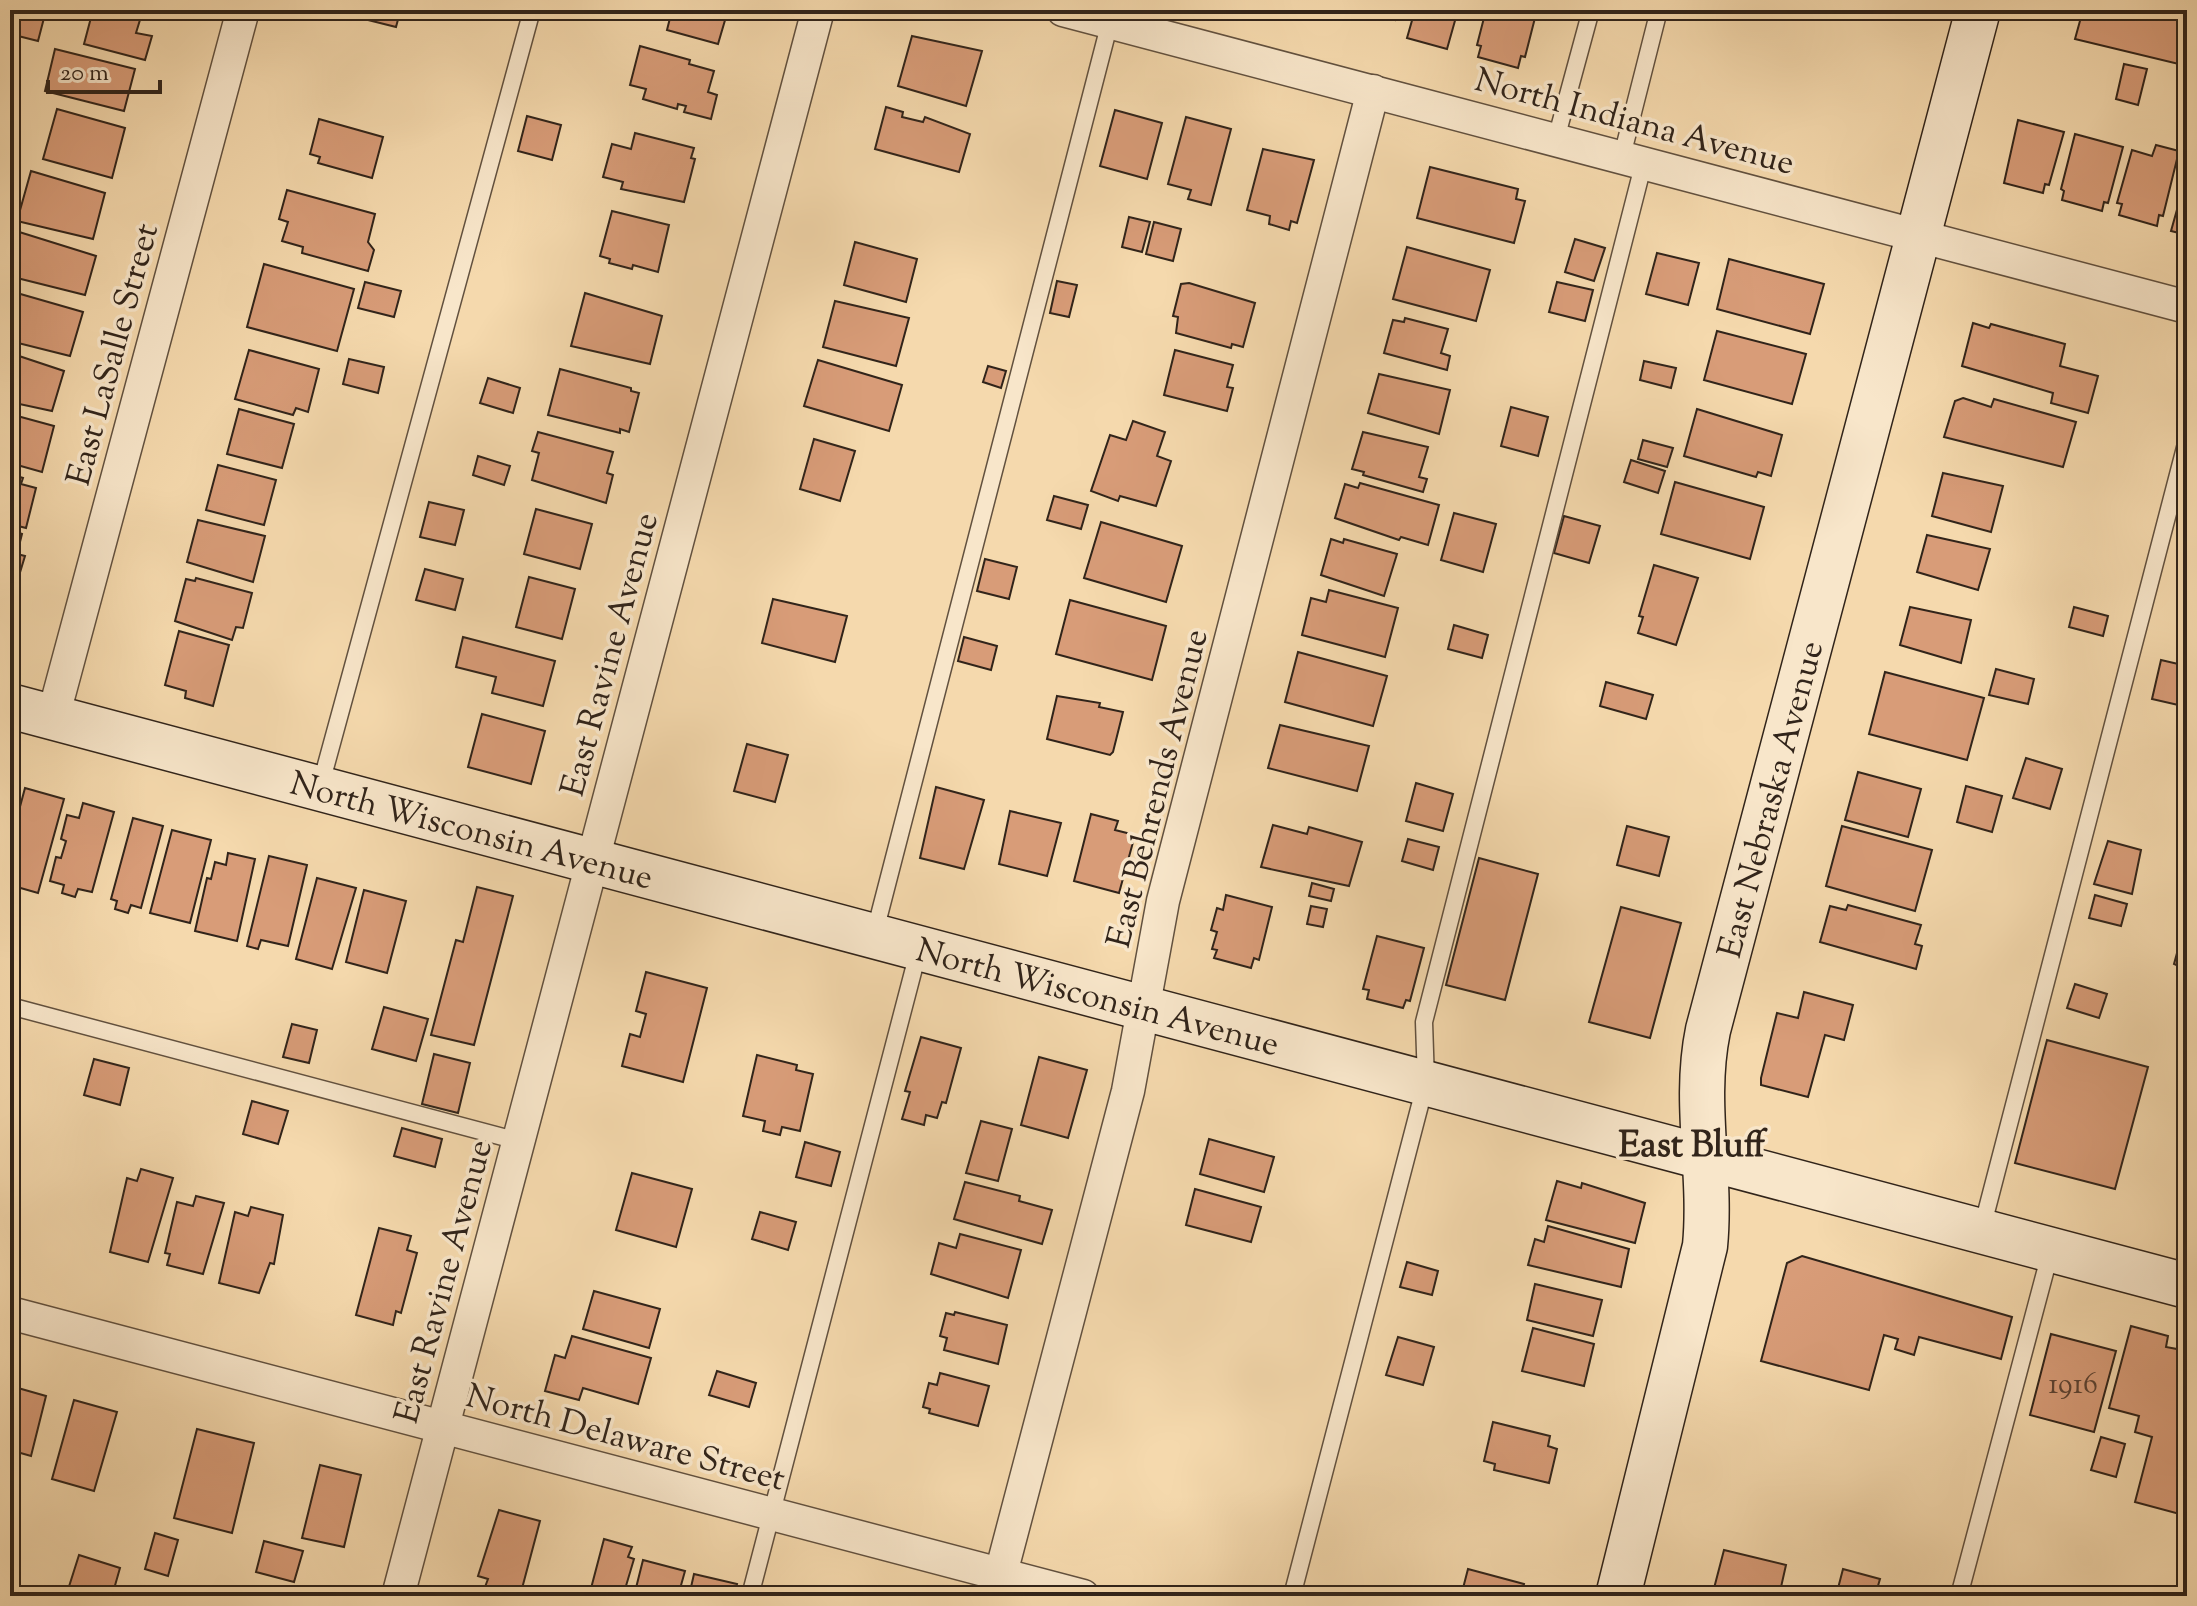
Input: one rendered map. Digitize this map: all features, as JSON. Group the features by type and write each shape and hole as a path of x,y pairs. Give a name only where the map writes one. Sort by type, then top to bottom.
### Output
{"street":[{"name":"East LaSalle Street","path":"53,717 243,10"},
{"name":"East Ravine Avenue","path":"398,1596 818,10"},
{"name":"North Indiana Avenue","path":"1063,10 1110,22 1150,21 1373,91 2187,307"},
{"name":"East Nebraska Avenue","path":"1618,1596 1705,1246 1709,1191 1700,1103 1708,1030 1978,10"},
{"name":"East Behrends Avenue","path":"998,1585 1128,1091 1163,901 1373,91"},
{"name":"North Wisconsin Avenue","path":"10,706 2187,1286"},
{"name":"North Delaware Street","path":"10,1313 770,1513 998,1585 1083,1596"}],"lane":[{"path":"320,788 532,10"},
{"path":"1556,139 1591,10"},
{"path":"1292,1596 1426,1082 1424,1022 1633,159 1659,10"},
{"path":"874,935 1110,22"},
{"path":"1981,1231 2187,440"},
{"path":"750,1596 920,947"},
{"path":"10,1006 518,1141"},
{"path":"1959,1596 2051,1250"}],"building":[{"path":"11,10 44,18 38,41 10,34"},
{"path":"93,10 143,10 136,33 152,36 145,60 84,44"},
{"path":"366,10 423,10 421,18 400,12 396,27 364,19"},
{"path":"672,10 728,10 718,44 667,30"},
{"path":"1355,10 1397,10 1395,20"},
{"path":"1415,10 1458,10 1447,49 1407,38"},
{"path":"1486,10 1537,10 1525,57 1521,56 1518,68 1478,57 1481,46 1477,45"},
{"path":"2083,10 2187,13 2187,66 2075,39"},
{"path":"912,36 982,51 966,106 898,86"},
{"path":"640,46 690,60 689,64 714,71 708,92 717,95 711,119 684,112 686,106 678,104 677,109 643,99 646,89 630,85"},
{"path":"55,49 135,69 124,111 45,91"},
{"path":"2124,64 2147,69 2138,105 2116,99"},
{"path":"886,107 903,112 902,117 923,122 925,117 970,134 959,172 875,149"},
{"path":"57,109 125,128 112,178 43,159"},
{"path":"1115,110 1162,123 1147,179 1100,166"},
{"path":"527,116 561,125 552,160 518,151"},
{"path":"1186,117 1231,129 1211,205 1188,199 1191,190 1168,184"},
{"path":"319,119 383,137 372,178 318,163 320,157 310,154"},
{"path":"2018,120 2064,132 2049,185 2045,184 2043,193 2004,183"},
{"path":"635,133 694,148 691,158 695,159 684,202 621,189 623,182 603,177 612,144 631,149"},
{"path":"2075,134 2123,147 2108,203 2104,202 2102,211 2062,200 2064,191 2061,189"},
{"path":"2156,145 2179,151 2163,216 2159,215 2157,226 2119,215 2122,204 2117,203 2132,150 2152,156"},
{"path":"1263,149 1314,160 1297,223 1291,221 1289,230 1269,224 1270,216 1247,210"},
{"path":"1430,167 1518,189 1516,199 1525,201 1514,243 1417,218"},
{"path":"31,171 105,193 93,239 17,221"},
{"path":"2187,174 2187,235 2171,231"},
{"path":"287,190 375,214 368,242 374,250 368,271 302,253 303,247 282,241 288,222 279,219"},
{"path":"612,211 669,225 658,272 609,263 610,259 600,256"},
{"path":"1129,217 1150,222 1142,252 1122,247"},
{"path":"1154,222 1181,229 1173,261 1146,254"},
{"path":"16,231 96,256 85,295 17,278 19,270 10,267"},
{"path":"1575,239 1605,248 1594,281 1565,272"},
{"path":"855,242 917,259 906,302 844,285"},
{"path":"1407,247 1490,270 1476,321 1393,299"},
{"path":"1657,253 1699,263 1688,305 1646,294"},
{"path":"1729,259 1824,284 1810,334 1717,309"},
{"path":"264,264 354,289 337,351 247,327"},
{"path":"1057,281 1077,285 1069,317 1050,313"},
{"path":"365,282 401,291 394,317 358,308"},
{"path":"1557,282 1593,290 1585,321 1549,312"},
{"path":"1189,283 1255,303 1243,347 1232,344 1231,348 1176,333 1178,317 1173,316 1181,284"},
{"path":"10,291 83,312 70,356 10,341"},
{"path":"585,293 662,316 650,364 571,346"},
{"path":"835,301 909,318 896,366 823,347"},
{"path":"1405,318 1448,329 1441,353 1450,356 1447,370 1384,353 1393,320 1404,322"},
{"path":"1973,323 1989,328 1991,324 2065,344 2060,366 2098,376 2088,413 2051,403 2053,393 1962,366"},
{"path":"1717,331 1806,354 1792,404 1704,380"},
{"path":"249,350 319,369 308,412 296,408 293,415 235,399"},
{"path":"1175,350 1233,365 1227,387 1233,388 1227,411 1164,395"},
{"path":"10,353 64,371 52,411 10,402"},
{"path":"349,359 384,367 378,393 343,384"},
{"path":"818,360 902,385 889,431 804,406"},
{"path":"1644,361 1676,368 1671,388 1640,380"},
{"path":"988,366 1006,371 1001,388 983,382"},
{"path":"560,369 631,388 631,391 639,393 629,432 620,429 620,433 548,415"},
{"path":"1379,374 1450,390 1439,434 1368,413"},
{"path":"488,378 520,388 513,413 480,403"},
{"path":"1963,398 1991,407 1994,399 2076,422 2063,467 1944,437 1955,401"},
{"path":"1511,407 1548,417 1538,456 1501,446"},
{"path":"239,409 294,424 282,468 227,454"},
{"path":"1697,409 1782,435 1771,476 1758,472 1756,477 1684,456"},
{"path":"10,414 54,426 42,472 10,463"},
{"path":"1133,421 1165,432 1157,456 1171,461 1156,506 1120,496 1118,501 1091,491 1110,435 1126,440"},
{"path":"538,432 613,452 607,473 613,475 606,503 532,480 539,453 532,451"},
{"path":"1363,432 1428,447 1419,477 1427,479 1423,492 1352,469"},
{"path":"814,439 855,451 840,501 800,489"},
{"path":"1643,440 1673,448 1667,467 1638,459"},
{"path":"478,456 510,466 504,485 473,475"},
{"path":"1631,460 1665,471 1658,493 1624,482"},
{"path":"218,465 276,480 264,525 206,510"},
{"path":"1943,473 2003,486 1991,532 1932,516"},
{"path":"10,474 23,478 21,484 36,488 26,528 10,524"},
{"path":"1675,482 1764,507 1750,559 1661,534"},
{"path":"1360,483 1439,505 1428,545 1401,537 1399,540 1335,518 1345,484 1358,488"},
{"path":"1054,496 1088,505 1081,529 1047,520"},
{"path":"429,502 464,510 455,545 420,537"},
{"path":"536,509 592,524 580,569 524,554"},
{"path":"1454,513 1496,524 1483,572 1441,560"},
{"path":"1564,516 1600,526 1589,563 1554,553"},
{"path":"198,520 265,536 253,582 187,562"},
{"path":"1101,522 1182,546 1166,602 1084,578"},
{"path":"10,530 22,534 17,554 25,556 18,579 10,577"},
{"path":"1927,535 1990,549 1978,590 1917,572"},
{"path":"1331,539 1343,543 1344,539 1397,554 1384,596 1321,575"},
{"path":"985,559 1017,567 1009,599 977,591"},
{"path":"1654,565 1698,578 1676,645 1638,633 1643,617 1639,616"},
{"path":"425,569 463,579 455,610 416,600"},
{"path":"529,577 575,589 562,639 516,627"},
{"path":"196,578 252,593 243,628 236,627 232,640 175,621 186,579 195,581"},
{"path":"1329,590 1398,608 1385,657 1302,635 1311,598 1326,602"},
{"path":"773,599 847,616 835,662 762,643"},
{"path":"1070,600 1166,626 1152,680 1056,654"},
{"path":"1910,607 1971,620 1961,663 1900,645"},
{"path":"2074,607 2108,616 2103,636 2069,627"},
{"path":"1454,625 1488,635 1482,658 1448,649"},
{"path":"179,631 229,645 213,706 185,698 186,691 165,685"},
{"path":"463,637 555,661 543,706 492,693 496,677 456,667"},
{"path":"964,637 997,646 991,670 958,661"},
{"path":"1298,652 1387,676 1373,726 1285,702"},
{"path":"2161,660 2187,666 2187,707 2152,699"},
{"path":"1996,669 2034,679 2028,704 1989,695"},
{"path":"1885,672 1984,698 1967,760 1869,734"},
{"path":"1606,682 1653,695 1646,719 1600,706"},
{"path":"1057,696 1100,703 1099,707 1123,712 1110,755 1047,739"},
{"path":"482,714 545,731 531,784 468,767"},
{"path":"1280,725 1369,746 1357,791 1268,768"},
{"path":"747,744 788,755 775,802 734,791"},
{"path":"2026,758 2062,769 2050,809 2013,798"},
{"path":"1858,772 1921,789 1908,837 1845,820"},
{"path":"1416,783 1453,794 1443,831 1406,821"},
{"path":"1966,786 2002,796 1992,832 1957,822"},
{"path":"936,787 984,800 964,869 920,858"},
{"path":"25,788 64,799 38,893 10,885 10,844"},
{"path":"83,803 114,812 92,892 78,889 75,897 62,893 64,885 50,881 56,857 61,858 66,841 61,839 67,815 79,818"},
{"path":"1010,811 1061,823 1047,876 999,864"},
{"path":"1091,814 1118,821 1115,830 1135,835 1119,893 1074,881"},
{"path":"133,818 163,826 141,908 131,905 128,913 115,909 117,901 111,899"},
{"path":"1273,825 1307,834 1309,827 1362,842 1349,886 1261,867"},
{"path":"1627,826 1669,837 1659,876 1617,865"},
{"path":"1842,826 1932,850 1915,911 1826,886"},
{"path":"172,830 211,840 190,923 150,913"},
{"path":"1408,839 1439,847 1433,870 1402,861"},
{"path":"2108,841 2141,850 2132,894 2094,884"},
{"path":"228,853 255,859 237,941 195,931 207,878 211,879 215,862 226,865"},
{"path":"269,856 307,865 288,946 261,940 258,949 247,946"},
{"path":"1479,858 1538,874 1505,1000 1446,985"},
{"path":"317,878 356,888 332,969 296,959"},
{"path":"1312,883 1334,889 1331,901 1309,896"},
{"path":"477,887 513,896 474,1045 431,1035 456,940 463,942"},
{"path":"364,890 406,901 387,973 346,962"},
{"path":"1226,895 1272,907 1259,960 1254,958 1251,968 1214,958 1217,950 1212,949 1217,932 1211,930 1217,908 1223,910"},
{"path":"2095,895 2127,904 2121,926 2089,918"},
{"path":"1848,905 1921,925 1915,944 1922,946 1916,969 1820,942 1830,906 1846,910"},
{"path":"1311,906 1327,909 1323,927 1307,924"},
{"path":"1621,907 1681,923 1650,1038 1589,1022"},
{"path":"1377,936 1424,948 1410,1001 1406,1000 1403,1008 1367,999 1369,990 1363,989"},
{"path":"2180,942 2187,943 2187,970 2174,964"},
{"path":"646,972 707,988 683,1082 622,1066 630,1034 640,1037 646,1014 636,1011"},
{"path":"2075,984 2107,994 2099,1018 2067,1008"},
{"path":"1804,992 1853,1005 1844,1040 1825,1035 1808,1097 1761,1085 1777,1013 1798,1018"},
{"path":"384,1007 428,1019 416,1061 372,1049"},
{"path":"292,1024 317,1030 309,1063 283,1057"},
{"path":"921,1037 961,1048 946,1103 942,1102 937,1118 926,1115 924,1125 902,1119 910,1092 905,1091"},
{"path":"2047,1040 2148,1067 2115,1189 2015,1163"},
{"path":"434,1054 470,1063 458,1113 422,1104"},
{"path":"757,1055 797,1065 796,1070 813,1074 800,1131 782,1127 780,1135 763,1131 765,1121 743,1116"},
{"path":"1039,1057 1087,1070 1068,1138 1021,1125"},
{"path":"94,1059 129,1068 120,1105 84,1095"},
{"path":"252,1101 288,1111 278,1144 243,1134"},
{"path":"981,1121 1012,1129 998,1181 966,1173"},
{"path":"402,1128 442,1139 435,1167 394,1156"},
{"path":"1209,1139 1274,1157 1264,1192 1200,1174"},
{"path":"805,1142 840,1152 831,1186 796,1177"},
{"path":"141,1169 173,1178 148,1262 110,1252 127,1178 137,1181"},
{"path":"632,1173 692,1189 676,1247 616,1230"},
{"path":"1557,1181 1581,1188 1582,1183 1645,1203 1635,1243 1546,1220"},
{"path":"965,1182 1020,1196 1019,1201 1052,1210 1042,1244 954,1219"},
{"path":"1195,1189 1261,1207 1251,1242 1186,1225"},
{"path":"196,1196 224,1203 203,1274 167,1265 170,1254 165,1253 177,1202 193,1206"},
{"path":"251,1207 283,1215 274,1264 270,1263 259,1293 219,1283 235,1212 248,1216"},
{"path":"760,1212 796,1222 788,1250 752,1239"},
{"path":"1548,1226 1629,1249 1621,1287 1528,1265 1535,1239 1544,1242"},
{"path":"379,1228 411,1236 407,1250 417,1253 401,1313 396,1311 393,1325 356,1315"},
{"path":"960,1234 1021,1250 1008,1298 931,1274 939,1243 956,1248"},
{"path":"1802,1256 2012,1317 2001,1359 1919,1337 1914,1355 1895,1349 1898,1339 1884,1335 1869,1390 1761,1361 1787,1263"},
{"path":"1407,1262 1438,1271 1432,1295 1400,1287"},
{"path":"1535,1284 1602,1300 1593,1336 1527,1320"},
{"path":"594,1291 660,1309 649,1348 583,1329"},
{"path":"955,1312 1007,1325 998,1364 944,1350 947,1338 940,1336 946,1313 954,1315"},
{"path":"2131,1326 2168,1336 2166,1347 2177,1349 2179,1340 2187,1342 2187,1516 2135,1502 2152,1437 2135,1432 2139,1416 2109,1408"},
{"path":"1533,1328 1594,1344 1584,1386 1522,1371"},
{"path":"2051,1334 2116,1351 2094,1432 2030,1415"},
{"path":"572,1336 651,1358 638,1404 583,1388 579,1400 545,1391 555,1355 565,1358"},
{"path":"1398,1337 1434,1347 1423,1385 1386,1375"},
{"path":"717,1371 756,1383 749,1407 709,1395"},
{"path":"940,1373 989,1386 978,1426 929,1413 930,1409 923,1407 929,1383 937,1385"},
{"path":"11,1386 46,1396 31,1456 10,1450"},
{"path":"74,1400 117,1412 94,1491 52,1479"},
{"path":"1493,1422 1550,1436 1548,1446 1557,1449 1549,1483 1494,1470 1495,1464 1484,1461"},
{"path":"197,1429 254,1443 232,1533 174,1518"},
{"path":"2101,1437 2125,1444 2116,1477 2091,1470"},
{"path":"320,1465 361,1475 344,1547 302,1538"},
{"path":"499,1510 540,1521 520,1596 485,1587 488,1579 478,1576"},
{"path":"155,1533 178,1540 168,1576 145,1569"},
{"path":"604,1539 632,1547 628,1557 634,1559 623,1596 589,1596"},
{"path":"264,1541 303,1551 294,1582 256,1572"},
{"path":"1724,1550 1786,1565 1779,1596 1712,1596"},
{"path":"79,1555 120,1568 112,1596 66,1596"},
{"path":"643,1560 685,1571 678,1596 634,1596"},
{"path":"1468,1569 1524,1584 1521,1596 1461,1596"},
{"path":"1843,1569 1880,1579 1875,1596 1836,1596"},
{"path":"694,1574 737,1584 734,1596 689,1596"}],"district":[{"name":"East Bluff","path":"1692,1143"}]}
